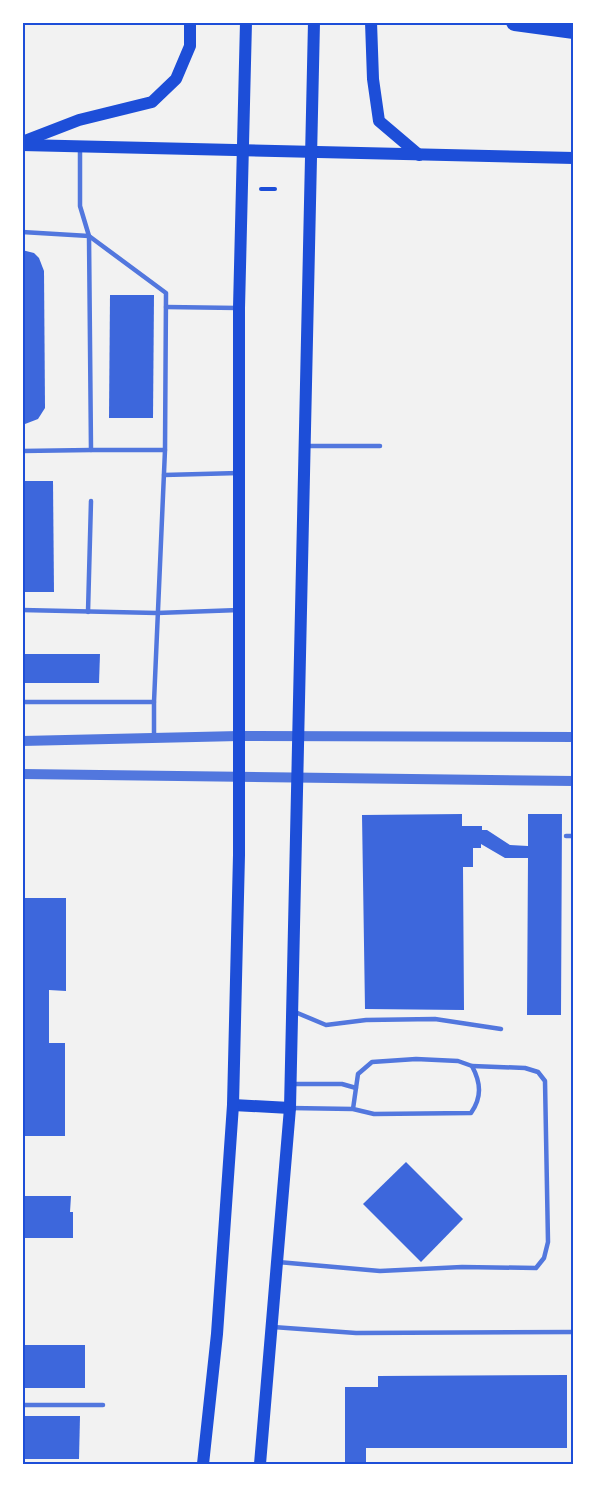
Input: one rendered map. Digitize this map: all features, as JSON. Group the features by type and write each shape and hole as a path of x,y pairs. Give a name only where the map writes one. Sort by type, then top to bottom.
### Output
{"highway":[{"path":"515,22 573,30"}],"main road":[{"path":"22,143 79,120 152,102 176,79 190,46 190,22"},
{"path":"203,1464 217,1334 233,1105 239,855 237,777 240,308 246,22"},
{"path":"260,1464 273,1327 291,1084 314,22"},
{"path":"371,22 373,79 379,121 419,155"},
{"path":"22,143 312,153 573,158"},
{"path":"233,1105 290,1108"}],"street":[{"path":"22,741 239,736 573,737"},
{"path":"22,774 573,781"}],"lane":[{"path":"80,146 80,206 89,236 92,450"},
{"path":"22,232 89,236 166,293 165,450 154,739"},
{"path":"166,307 240,308"},
{"path":"306,446 380,446"},
{"path":"22,451 165,450"},
{"path":"164,475 240,473"},
{"path":"88,612 91,501"},
{"path":"22,609 158,613 239,610"},
{"path":"22,702 154,702"},
{"path":"566,836 573,836"},
{"path":"292,1011 326,1025 366,1020 435,1019 501,1029"},
{"path":"278,1262 380,1271 462,1267 536,1268 544,1258 548,1242 545,1081 538,1072 525,1068 472,1066 458,1061 417,1059 372,1062 358,1074 352,1109"},
{"path":"290,1108 352,1109 374,1114 471,1113 476,1106 480,1087 479,1079 472,1066"},
{"path":"291,1084 342,1084 356,1088"},
{"path":"273,1327 356,1334 573,1332"},
{"path":"22,1405 103,1405"}],"path":[{"path":"261,189 275,189"}],"building":[{"path":"22,250 34,253 39,258 44,271 45,408 38,419 25,424 22,424"},
{"path":"110,295 154,295 153,418 109,418"},
{"path":"22,481 53,481 54,592 22,592"},
{"path":"22,654 100,654 99,683 22,683"},
{"path":"462,814 462,826 482,826 482,830 487,830 510,845 528,846 528,814 562,814 561,1015 527,1015 528,858 505,858 481,844 481,848 473,848 473,867 463,867 464,1010 365,1009 362,815"},
{"path":"22,898 66,898 66,991 49,990 49,1043 65,1043 65,1136 22,1136"},
{"path":"406,1162 463,1219 421,1262 363,1204"},
{"path":"22,1196 71,1196 73,1238 22,1238"},
{"path":"22,1345 85,1345 85,1388 22,1388"},
{"path":"567,1375 567,1448 366,1448 366,1464 345,1464 345,1387 378,1387 378,1376"},
{"path":"22,1416 80,1416 79,1459 22,1459"}]}
